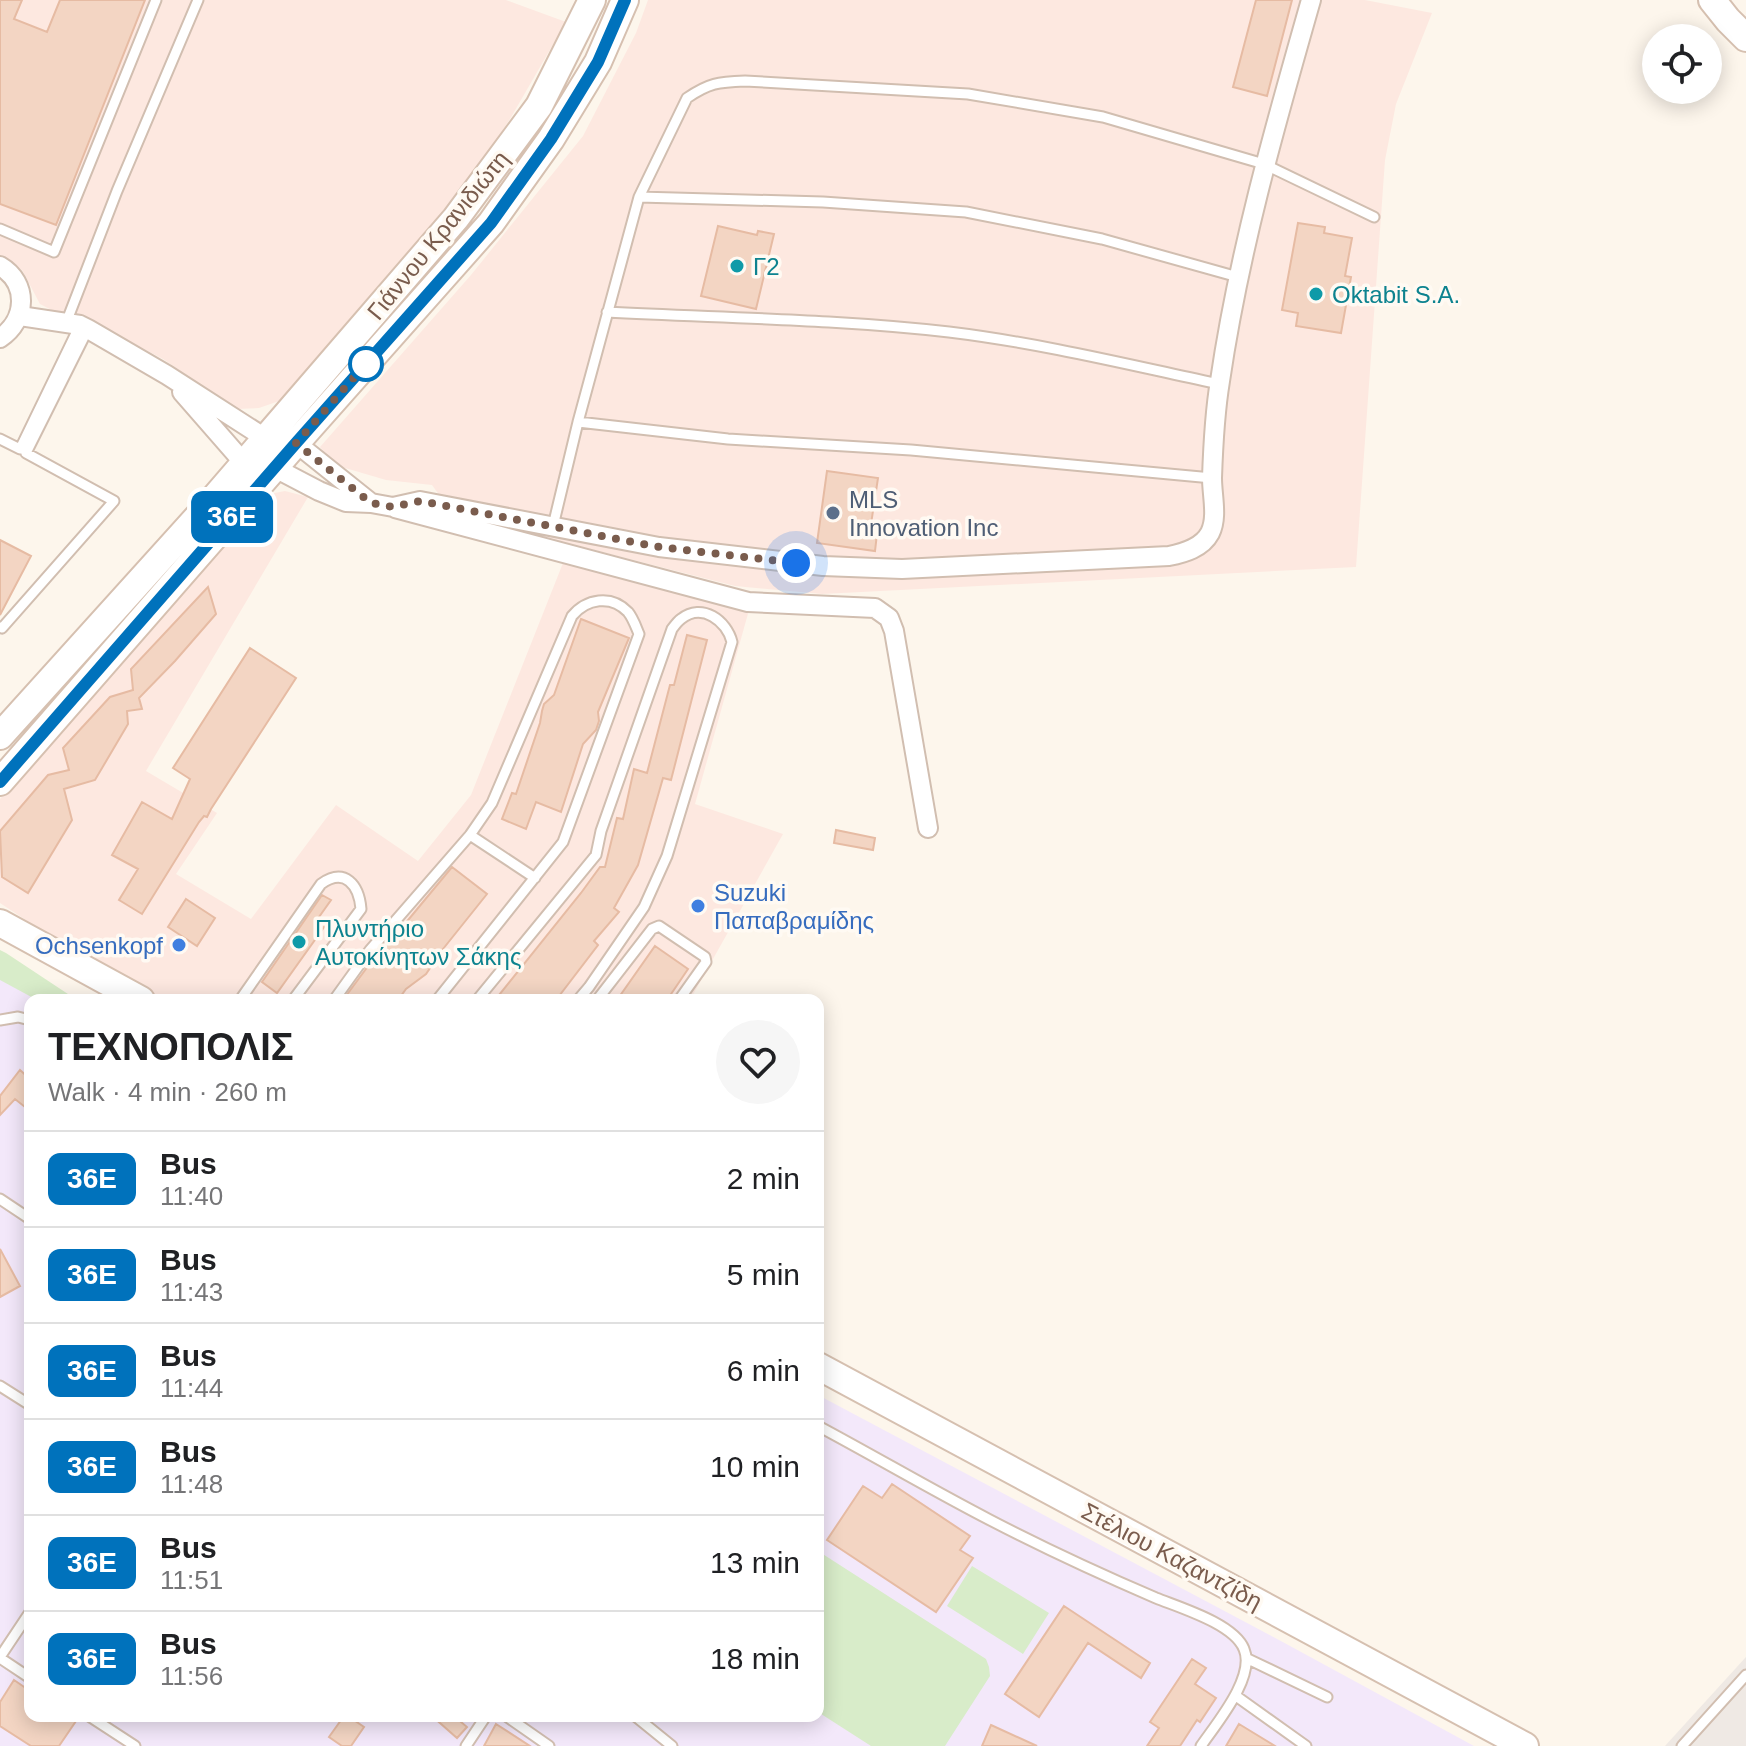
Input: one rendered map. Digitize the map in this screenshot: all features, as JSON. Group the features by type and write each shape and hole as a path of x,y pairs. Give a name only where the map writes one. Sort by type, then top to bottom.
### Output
{"street":[{"name":"Γιάννου Κρανιδιώτη","path":"0,736 204,510 456,218 539,106 592,0"},
{"name":"Γιάννου Κρανιδιώτη","path":"0,782 491,223 551,139 598,62 625,0"},
{"path":"393,507 420,501 659,547 823,566 902,569 1169,556 1186,552 1203,542 1210,532 1214,516 1212,478 1219,384 1238,277 1264,164 1311,0"},
{"path":"1712,0 1746,38"},
{"path":"0,266 14,277 22,303 20,316 13,328 0,338"},
{"path":"20,316 78,326 167,375 265,438"},
{"path":"167,375 244,463"},
{"path":"296,443 371,503"},
{"path":"275,468 346,502 393,507 748,602 875,608 889,618 894,631 928,828"},
{"path":"0,923 130,994"},
{"name":"Στέλιου Καζαντζίδη","path":"824,1369 1525,1746"}],"lane":[{"path":"0,229 54,252 156,0"},
{"path":"0,627 114,501 26,453 78,326 117,191 198,0"},
{"path":"553,526 639,197 687,98 715,82 745,81 968,94 1103,117 1264,164 1374,217"},
{"path":"639,197 823,202 966,212 1102,239 1238,277"},
{"path":"607,312 879,325 952,333 1018,342 1219,384"},
{"path":"0,439 20,449 78,326"},
{"path":"578,422 728,439 911,450 1212,478"},
{"path":"338,994 370,950 470,835 492,803 572,616 591,602 607,600 621,606 632,617 639,634 563,842 442,994"},
{"path":"482,994 596,855 601,831 672,629 690,614 706,613 721,621 732,642 683,808 667,856 644,907 583,994"},
{"path":"470,835 535,878"},
{"path":"244,994 321,884 332,878 344,879 359,893 361,909 297,994"},
{"path":"602,994 652,929 659,926 705,957 706,962 683,994"},
{"path":"0,1020 24,1018"},
{"path":"0,1199 24,1215"},
{"path":"0,1386 24,1401"},
{"path":"824,1429 991,1520 1114,1580 1213,1623 1234,1635 1248,1659 1327,1697"},
{"path":"24,1621 0,1658 24,1674"},
{"path":"1201,1746 1236,1696 1248,1659"},
{"path":"1682,1746 1744,1679"},
{"path":"1236,1696 1306,1746"},
{"path":"98,1722 135,1746"},
{"path":"466,1746 482,1722"},
{"path":"515,1722 549,1746"},
{"path":"642,1722 672,1746"}],"shaded area":[{"path":"0,0 506,0 566,22 469,182 279,401 259,408 236,409 163,359 97,325 59,314 40,304 22,270 0,260"},
{"path":"648,0 1365,0 1432,13 1396,104 1385,160 1356,567 822,594 735,586 453,514 432,485 386,480 335,465 320,447 471,275 583,136 636,33"},
{"path":"285,491 308,497 146,771 217,813 176,874 251,919 336,805 418,861 471,795 563,563 749,610 695,804 783,834 693,994 153,994 44,932 0,903 0,799 263,497"},
{"path":"0,978 29,994 24,994 24,1722 824,1722 824,1398 1474,1746 0,1746"},
{"path":"1746,1657 1746,1746 1665,1746"}],"green space":[{"path":"0,950 68,994 26,994 0,980"},
{"path":"824,1555 986,1659 989,1667 990,1676 945,1746 871,1746 824,1716"},
{"path":"972,1566 1049,1613 1023,1654 947,1606"}],"building":[{"path":"0,0 22,0 14,19 47,32 60,0 145,0 56,225 0,204"},
{"path":"1256,0 1292,0 1267,96 1233,87"},
{"name":"Oktabit S.A.","path":"1298,223 1325,227 1324,233 1352,238 1345,276 1351,277 1341,333 1296,326 1298,313 1282,310"},
{"name":"Γ2","path":"718,226 757,235 758,231 774,234 756,309 701,296"},
{"name":"MLS Innovation Inc","path":"827,471 878,478 871,524 878,525 875,551 817,543"},
{"path":"0,540 31,556 0,615"},
{"path":"208,587 216,614 139,698 142,709 127,711 128,724 95,780 64,789 72,820 28,893 2,877 0,831 48,775 69,770 63,748 110,697 133,690 131,669"},
{"path":"581,619 629,638 598,712 596,730 583,744 561,812 536,802 526,829 502,819 512,793 516,794 544,704 554,695"},
{"path":"687,635 707,640 671,780 663,778 638,865 614,908 619,912 594,941 598,945 561,994 500,994 600,867 605,867 617,818 623,819 634,769 647,773 670,685 674,685"},
{"path":"250,648 296,678 207,817 204,816 199,822 142,914 119,900 138,869 112,855 142,802 172,819 190,779 173,768"},
{"path":"836,830 875,838 873,850 834,843"},
{"path":"452,867 487,894 426,974 402,994 347,994 380,950"},
{"name":"Πλυντήριο Αυτοκίνητων Σάκης","path":"322,895 331,900 319,917 327,923 277,993 262,982"},
{"path":"186,899 215,918 197,946 168,927"},
{"path":"655,946 688,969 671,994 621,994"},
{"path":"20,1070 24,1074 24,1106 15,1099 0,1115 0,1096"},
{"path":"0,1249 20,1286 0,1297"},
{"path":"892,1484 970,1536 960,1550 973,1558 936,1612 827,1540 863,1486 882,1498"},
{"path":"1064,1606 1150,1663 1141,1678 1088,1643 1039,1717 1005,1694"},
{"path":"1192,1659 1206,1668 1195,1684 1216,1698 1180,1746 1147,1746 1159,1728 1150,1722"},
{"path":"14,1680 24,1687 24,1722 75,1722 59,1746 31,1746 0,1726 0,1702"},
{"path":"340,1722 357,1722 364,1727 351,1746 342,1746 329,1737"},
{"path":"439,1722 461,1722 467,1727 457,1738"},
{"path":"496,1724 530,1746 484,1746"},
{"path":"1239,1724 1275,1746 1226,1746"},
{"path":"991,1725 1037,1746 982,1746"}],"bus line":[{"name":"36Ε","path":"0,782 491,223 551,139 598,62 625,0"}],"place":[{"name":"Γ2","path":"737,266"},
{"name":"Oktabit S.A.","path":"1316,294"},
{"name":"MLS Innovation Inc","path":"833,513"},
{"name":"Suzuki Παπαβραμίδης","path":"698,906"},
{"name":"Πλυντήριο Αυτοκίνητων Σάκης","path":"299,942"},
{"name":"Ochsenkopf","path":"179,945"}],"route":[{"path":"366,364 374,355 296,443 371,503 393,507 420,501 659,547 796,563"}]}
